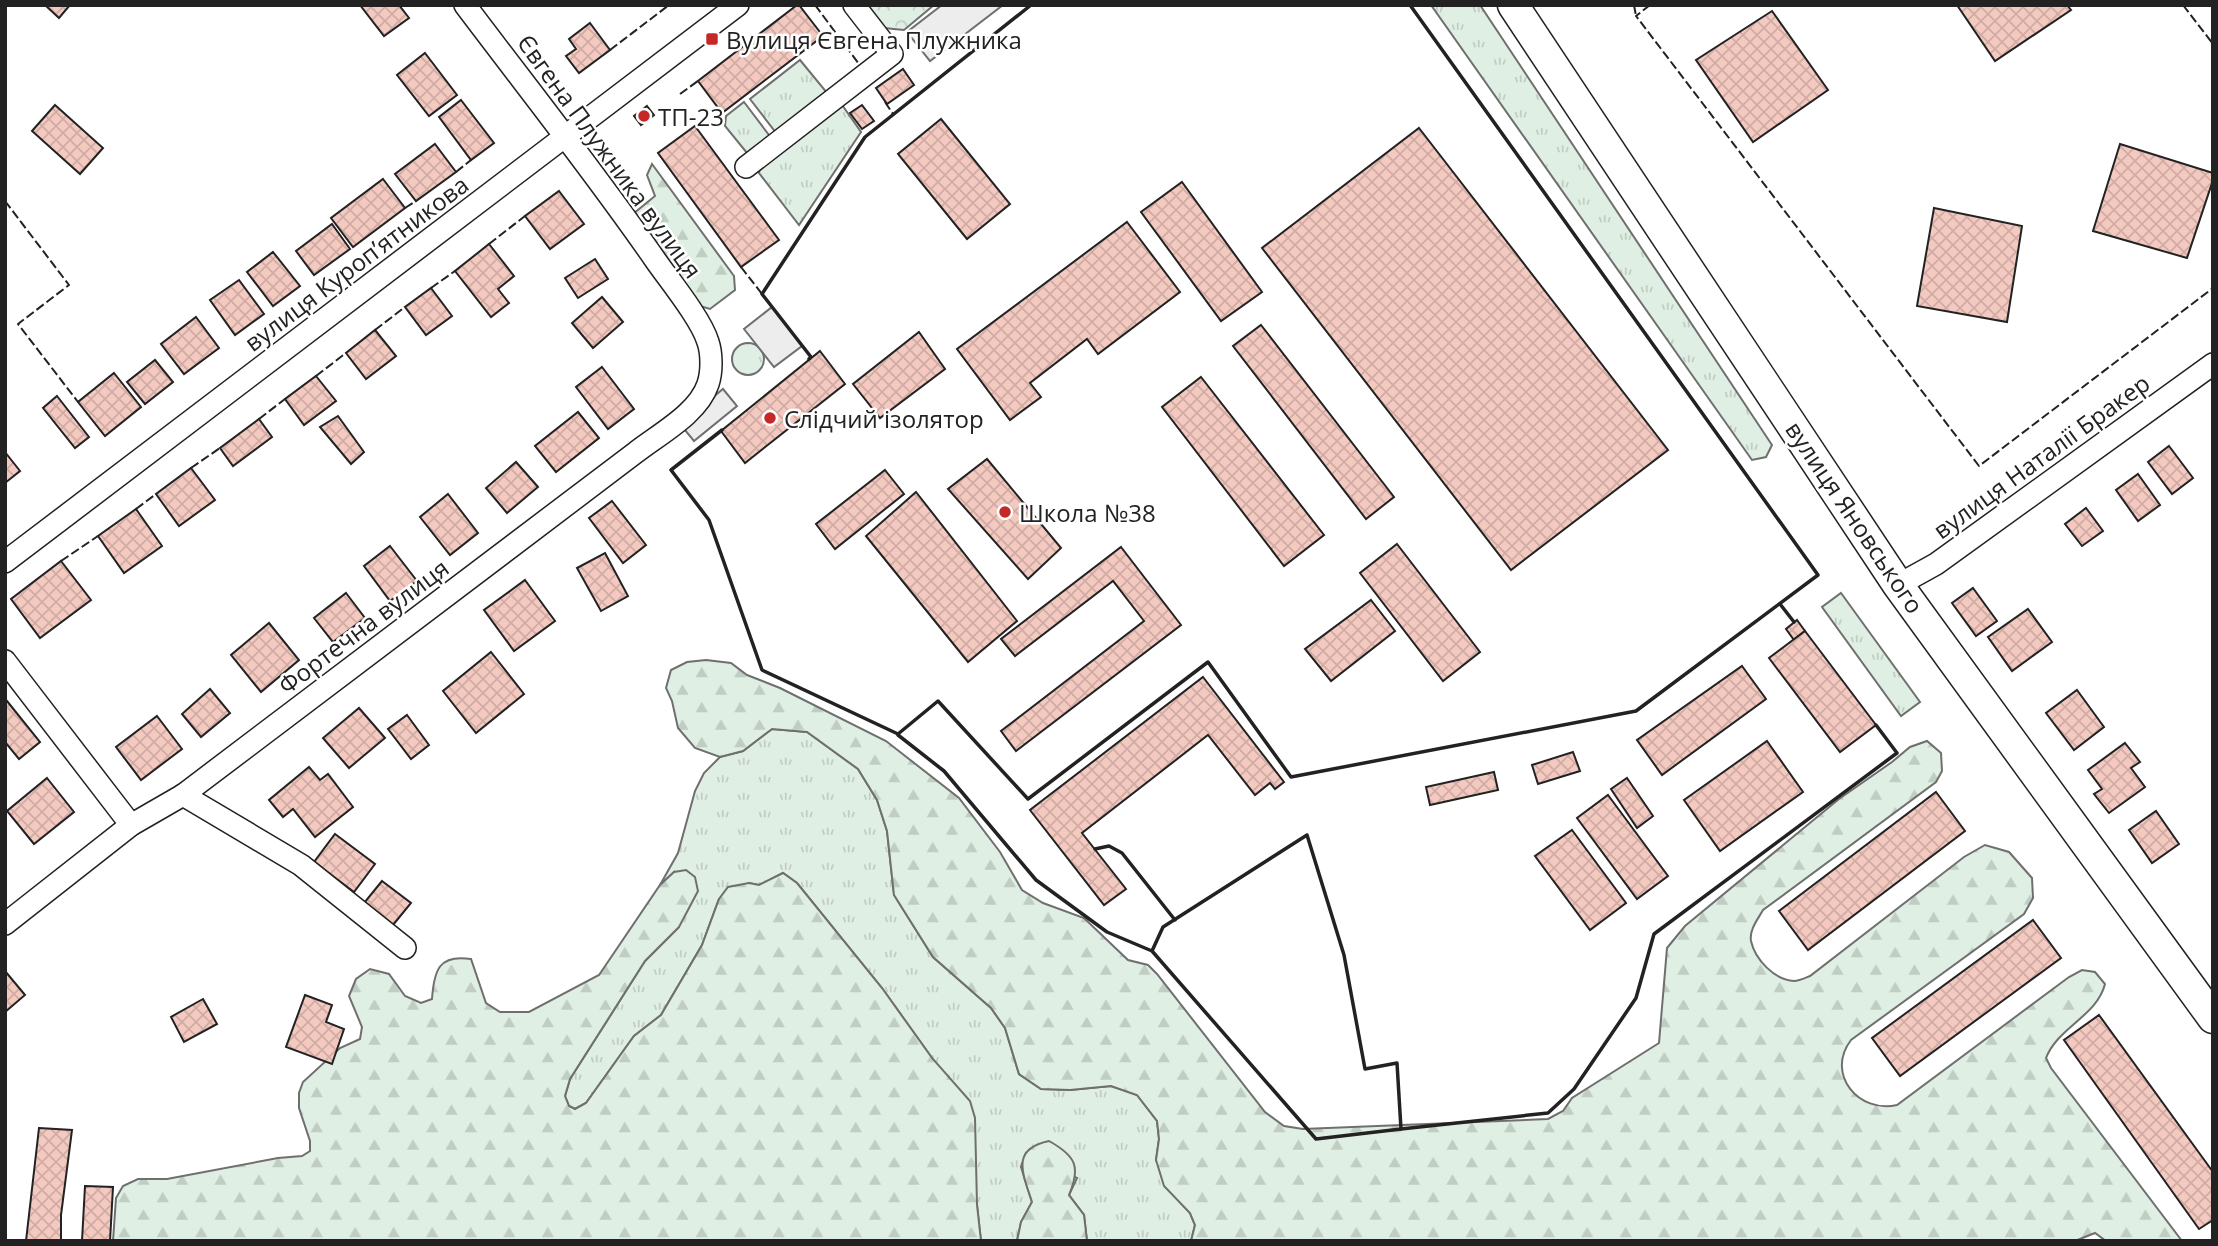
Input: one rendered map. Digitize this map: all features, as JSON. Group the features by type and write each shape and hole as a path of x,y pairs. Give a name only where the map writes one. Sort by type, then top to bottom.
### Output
{"main road":[{"name":"вулиця Яновського","path":"1513,5 1898,585 2213,1018"}],"street":[{"name":"Євгена Плужника вулиця","path":"465,5 641,239 687,305 708,341"},
{"name":"вулиця Куропʼятникова","path":"5,562 738,5"},
{"path":"746,167 892,54 853,5"},
{"name":"Фортечна вулиця","path":"5,924 131,825 183,795 687,412 708,384 711,366 708,341"},
{"name":"вулиця Наталії Бракер","path":"1898,585 1936,564 2213,364"},
{"path":"5,661 131,825"},
{"path":"183,795 301,865 405,947"}],"green space":[{"path":"867,5 934,5 904,30 884,28"},
{"path":"1431,5 1480,5 1772,445 1766,457 1752,460"},
{"path":"800,60 828,94 777,134 750,99"},
{"path":"744,102 772,139 753,154 747,153 725,126 726,116"},
{"path":"840,102 861,132 799,225 759,173 761,163"},
{"path":"652,164 734,276 735,290 710,309 693,304 633,214 655,196 647,175"},
{"path":"748,343 759,348 764,359 759,370 748,375 737,370 732,359 737,348"},
{"path":"1841,593 1920,702 1901,716 1822,607"},
{"path":"706,660 731,663 747,675 780,688 886,741 959,798 1000,852 1022,890 1043,903 1084,918 1128,960 1148,965 1265,1112 1284,1126 1303,1129 1548,1119 1563,1111 1572,1098 1659,1043 1667,948 1685,926 1839,799 1910,747 1927,741 1941,753 1942,771 1936,782 1763,910 1751,933 1753,948 1766,967 1779,977 1794,981 1810,976 1964,857 1985,845 2009,852 2032,878 2033,898 2024,914 1851,1040 1844,1053 1844,1078 1850,1089 1870,1103 1897,1105 2069,977 2082,970 2095,972 2105,984 2101,995 2059,1038 2046,1058 2182,1241 2106,1241 2095,1233 2075,1241 1191,1241 1195,1225 1190,1213 1164,1186 1156,1160 1159,1139 1157,1121 1137,1095 1111,1086 1070,1090 1041,1089 1019,1074 1005,1028 991,1008 933,957 894,895 887,831 877,800 858,769 807,732 772,729 743,751 720,757 695,748 678,728 666,688 671,670 687,662"},
{"path":"772,729 807,732 858,769 877,800 887,831 894,895 933,957 991,1008 1005,1028 1019,1074 1041,1089 1070,1090 1111,1086 1137,1095 1157,1121 1159,1139 1156,1160 1178,1200 1190,1213 1195,1225 1191,1241 1087,1241 1084,1215 1069,1195 1077,1178 1026,1153 1021,1167 1032,1202 1021,1222 1017,1241 981,1241 977,1205 932,1058 882,988 797,883 783,873 759,885 749,883 719,899 702,945 661,1015 634,1036 586,1103 575,1109 569,1106 565,1096 570,1079 645,961 679,927 674,872 660,885 678,853 695,791 704,773 720,757 743,751"},
{"path":"686,870 695,877 698,891 679,927 645,961 570,1079 565,1096 569,1106 575,1109 586,1103 634,1036 661,1015 702,945 719,899 728,887 749,883 759,885 783,873 797,883 882,988 932,1058 970,1101 975,1118 977,1205 981,1241 113,1241 116,1198 123,1186 138,1179 167,1179 302,1156 310,1151 310,1141 299,1108 299,1093 303,1082 340,1048 360,1039 362,1027 349,996 356,979 370,969 389,974 405,996 421,1003 432,999 434,980 440,966 452,959 471,959 486,1003 500,1012 529,1012 599,975 660,885 674,872"},
{"path":"1049,1141 1065,1152 1074,1163 1075,1177 1069,1195 1084,1215 1087,1241 1017,1241 1021,1222 1032,1202 1023,1173 1024,1156 1037,1145"}],"shaded area":[{"path":"942,5 1003,5 930,61 907,32"},
{"path":"772,307 802,346 774,367 744,329"},
{"path":"723,389 737,406 694,441 680,424"}],"building":[{"path":"45,5 70,5 59,18"},
{"path":"360,5 399,5 409,18 384,36"},
{"path":"797,5 823,36 722,113 698,81"},
{"path":"1957,5 2067,5 2071,10 1995,61"},
{"path":"1772,11 1828,90 1753,142 1696,60"},
{"path":"590,23 610,50 579,73 566,56 576,49 569,39"},
{"path":"425,53 457,95 429,116 397,75"},
{"path":"903,69 914,85 887,104 876,88"},
{"path":"461,100 494,143 471,160 439,117"},
{"path":"55,105 103,148 80,174 32,131"},
{"path":"862,105 874,121 862,129 850,113"},
{"name":"ТП-23","path":"647,106 654,115 641,125 634,116"},
{"path":"941,119 1010,204 967,239 898,154"},
{"path":"695,126 779,240 741,267 658,153"},
{"path":"1419,128 1668,450 1511,570 1262,248"},
{"path":"435,144 456,172 416,201 395,174"},
{"path":"2120,144 2213,173 2187,258 2093,231"},
{"path":"383,179 405,208 353,247 331,218"},
{"path":"1182,182 1262,292 1221,321 1141,212"},
{"path":"559,191 584,224 550,249 525,216"},
{"path":"1934,208 2022,226 2007,322 1917,306"},
{"path":"1127,222 1180,292 1098,354 1087,339 1030,383 1041,397 1010,420 957,349"},
{"path":"332,224 350,249 314,275 296,251"},
{"path":"489,244 514,276 498,289 509,303 491,317 455,271"},
{"path":"273,252 300,286 273,306 247,272"},
{"path":"595,259 608,279 578,298 565,278"},
{"path":"239,280 264,314 235,335 210,300"},
{"path":"431,288 452,316 426,335 405,307"},
{"path":"602,297 623,322 593,348 572,323"},
{"path":"196,317 219,348 184,374 161,344"},
{"path":"1261,325 1394,497 1366,519 1233,346"},
{"path":"375,330 396,356 366,379 346,353"},
{"path":"919,332 945,369 880,418 853,384"},
{"name":"Слідчий ізолятор","path":"820,351 845,384 745,463 721,431"},
{"path":"155,360 173,382 145,404 127,382"},
{"path":"602,367 634,409 608,429 576,387"},
{"path":"114,373 141,407 105,436 78,402"},
{"path":"316,376 336,401 304,425 285,399"},
{"path":"1201,377 1324,535 1284,566 1162,407"},
{"path":"57,396 89,437 75,448 43,408"},
{"path":"578,412 599,438 556,472 535,446"},
{"path":"338,416 364,452 351,464 320,427"},
{"path":"259,419 272,437 233,466 220,448"},
{"path":"2169,446 2193,478 2172,494 2148,462"},
{"path":"5,452 20,471 5,483"},
{"path":"987,459 1061,548 1028,579 948,489"},
{"path":"516,462 538,487 507,513 486,488"},
{"path":"191,468 215,500 179,526 156,494"},
{"path":"885,470 904,494 835,549 816,524"},
{"path":"2138,474 2160,505 2138,521 2116,490"},
{"path":"916,492 1017,621 968,662 866,536"},
{"path":"448,494 478,533 450,555 420,517"},
{"path":"612,501 646,545 623,563 589,518"},
{"path":"2086,508 2103,531 2082,546 2065,524"},
{"path":"136,509 162,546 124,573 98,536"},
{"path":"1397,544 1480,652 1443,681 1360,573"},
{"path":"390,546 417,581 390,601 364,566"},
{"path":"1121,547 1181,625 1016,751 1001,731 1144,621 1113,581 1015,656 1001,639"},
{"path":"605,553 628,596 601,611 577,568"},
{"path":"61,561 91,600 40,638 11,599"},
{"path":"525,580 555,621 514,651 484,610"},
{"path":"1973,588 1997,621 1976,636 1952,603"},
{"path":"346,593 365,618 333,642 314,618"},
{"path":"1371,600 1395,631 1331,681 1305,649"},
{"path":"2028,609 2052,642 2012,671 1988,637"},
{"path":"1797,620 1805,631 1794,640 1786,629"},
{"path":"269,623 299,660 261,692 231,655"},
{"path":"1805,631 1876,725 1840,752 1769,658"},
{"path":"491,652 524,694 476,733 443,691"},
{"path":"1742,666 1766,699 1662,775 1637,740"},
{"path":"1203,677 1284,782 1275,789 1270,783 1255,795 1208,735 1082,833 1126,889 1104,905 1030,810"},
{"path":"210,689 230,713 201,737 182,714"},
{"path":"2077,690 2104,727 2074,750 2046,713"},
{"path":"7,701 40,742 19,759 5,742"},
{"path":"359,708 385,738 349,768 323,738"},
{"path":"407,715 429,745 411,759 388,729"},
{"path":"157,716 182,749 141,780 116,747"},
{"path":"1767,741 1803,792 1720,851 1684,800"},
{"path":"2125,743 2140,762 2131,768 2145,787 2109,813 2094,794 2102,789 2088,770"},
{"path":"1573,752 1580,771 1538,784 1532,765"},
{"path":"309,767 320,780 328,774 353,807 315,837 293,809 283,817 269,800"},
{"path":"1494,772 1498,790 1430,805 1426,787"},
{"path":"47,778 74,812 34,844 7,811"},
{"path":"1627,778 1653,816 1637,828 1611,789"},
{"path":"1936,792 1965,831 1808,950 1779,911"},
{"path":"1608,795 1668,876 1637,899 1577,818"},
{"path":"2156,811 2179,844 2152,863 2129,830"},
{"path":"1572,830 1626,903 1590,930 1535,856"},
{"path":"335,834 375,864 354,892 314,862"},
{"path":"382,881 411,903 393,925 364,903"},
{"path":"2033,920 2061,958 1900,1076 1872,1038"},
{"path":"5,971 25,995 5,1012"},
{"path":"305,995 332,1005 326,1022 344,1029 332,1064 286,1047"},
{"path":"203,999 217,1024 184,1042 171,1017"},
{"path":"2099,1015 2213,1172 2213,1220 2199,1229 2064,1040"},
{"path":"39,1128 72,1130 61,1215 61,1241 26,1241"},
{"path":"85,1186 113,1187 110,1241 82,1241"}],"fence":[{"path":"610,50 669,5"},
{"path":"815,5 859,64"},
{"path":"1634,5 1636,16"},
{"path":"1650,5 1636,16 1979,466 2213,288"},
{"path":"2183,5 2213,44"},
{"path":"680,94 698,81"},
{"path":"885,102 893,114"},
{"path":"456,172 471,160"},
{"path":"5,201 69,285 18,324 78,402"},
{"path":"405,208 416,201"},
{"path":"489,244 525,216"},
{"path":"741,267 762,294"},
{"path":"431,288 455,271"},
{"path":"375,330 405,307"},
{"path":"316,376 346,353"},
{"path":"259,419 285,399"},
{"path":"191,468 220,448"},
{"path":"136,509 156,494"},
{"path":"61,561 98,536"}],"wall":[{"path":"809,359 811,357 762,294 865,137 1031,5"},
{"path":"722,430 671,470 709,520 762,670 898,734 938,701 1028,799 1208,662 1291,777 1636,711 1818,575 1410,5"},
{"path":"1780,604 1794,622"},
{"path":"1401,1129 1548,1113 1574,1089 1636,998 1654,934 1897,753 1876,725"},
{"path":"898,735 944,771 1036,880 1107,932 1152,951 1316,1139 1401,1129 1397,1063 1365,1069 1344,955 1307,835 1163,927 1152,951"},
{"path":"1095,849 1109,846 1122,853 1175,920"}],"place":[{"name":"Вулиця Євгена Плужника","path":"712,39"},
{"name":"ТП-23","path":"644,116"},
{"name":"Слідчий ізолятор","path":"770,418"},
{"name":"Школа №38","path":"1005,512"}]}
